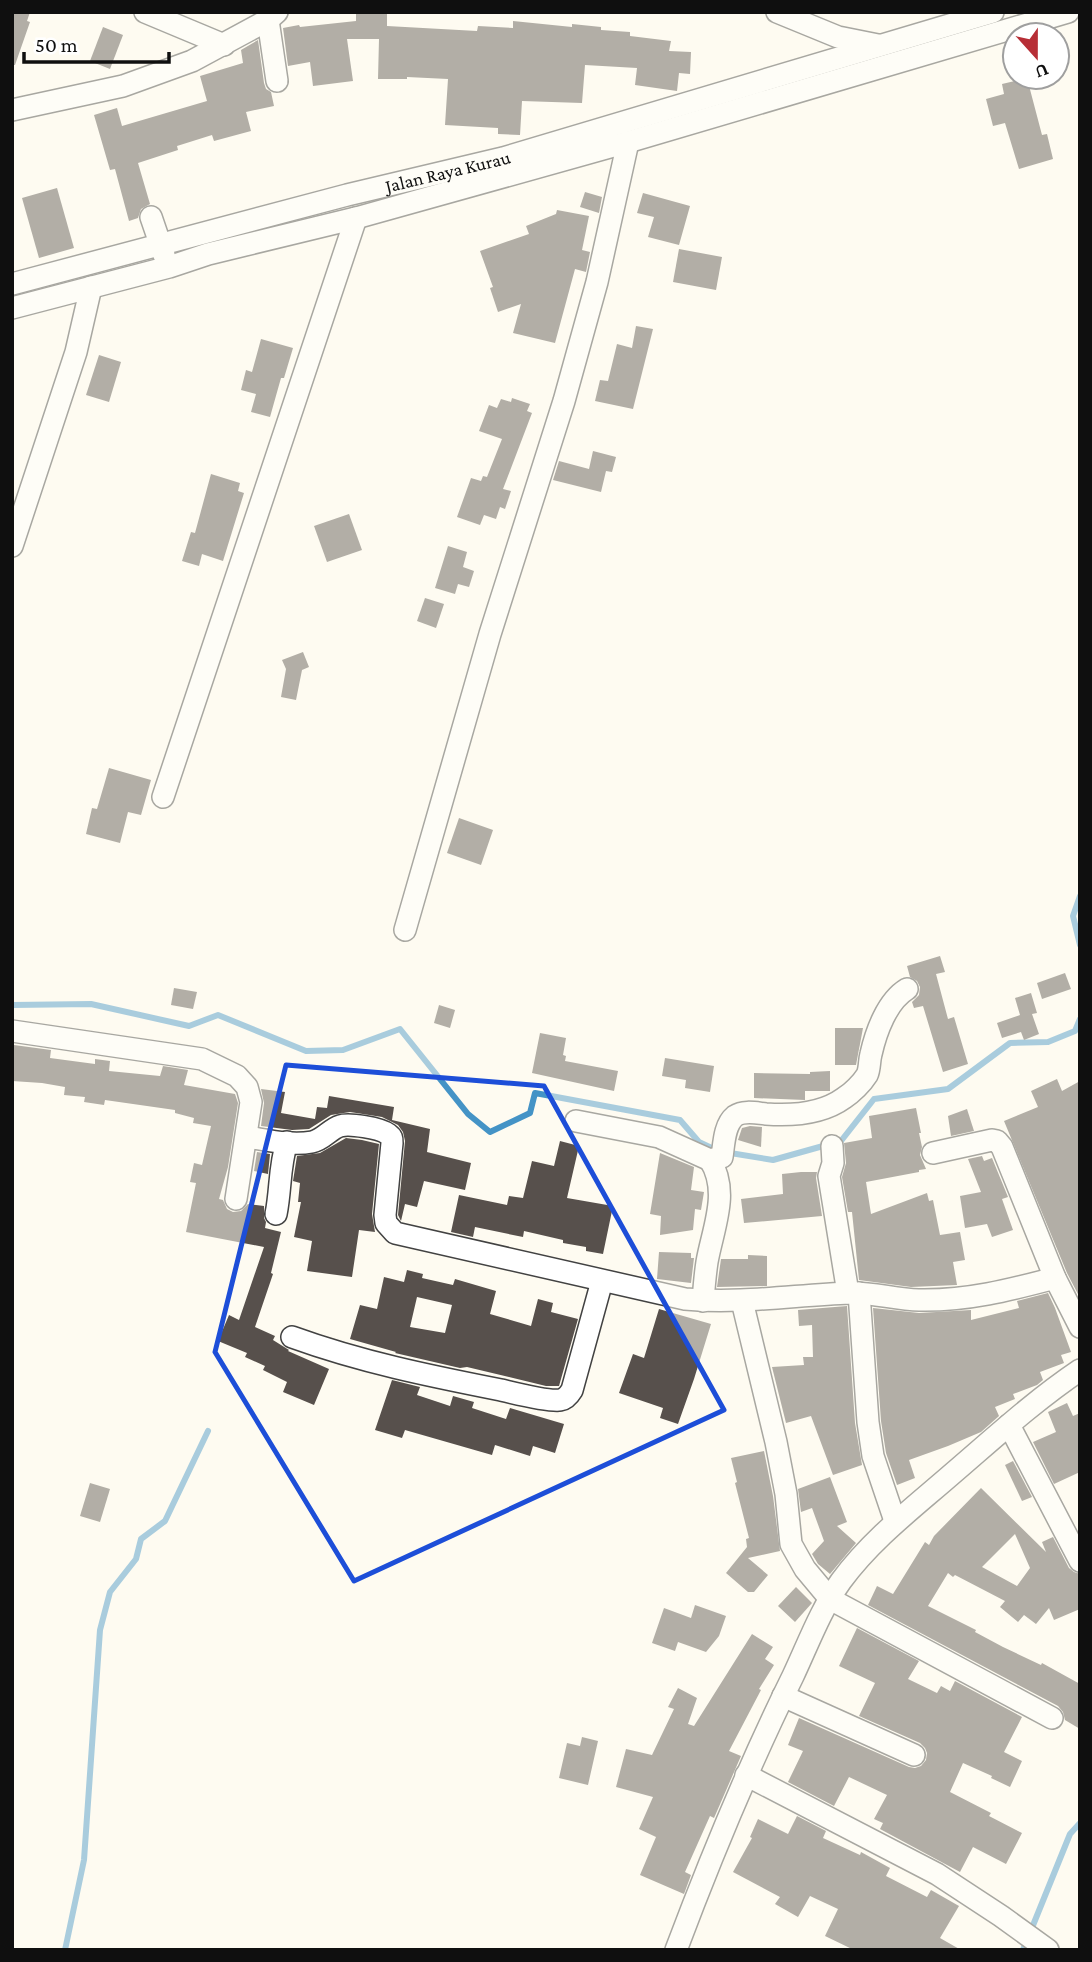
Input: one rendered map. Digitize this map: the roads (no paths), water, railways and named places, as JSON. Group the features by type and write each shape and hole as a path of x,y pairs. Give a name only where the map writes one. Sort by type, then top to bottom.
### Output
{"street":[{"path":"145,12 224,45"},
{"name":"Jalan Raya Kurau","path":"777,12 838,37 880,45"},
{"name":"Jalan Raya Kurau","path":"12,284 347,195 503,158 993,12"},
{"path":"12,308 169,267 208,254 356,218 628,142 1068,12"},
{"path":"12,110 123,86 192,61 272,16 277,81"},
{"path":"405,930 489,634 583,335 628,142"},
{"path":"151,216 169,267"},
{"path":"163,797 356,218"},
{"path":"12,547 76,352 91,287"},
{"path":"702,1301 719,1208 716,1158 727,1127 736,1116 752,1112 795,1114 827,1108 846,1097 866,1075 871,1052 886,1014 900,994 907,989"},
{"path":"12,1031 202,1059 231,1072 250,1094 251,1102 236,1199"},
{"path":"576,1121 659,1137 716,1158"},
{"path":"247,1138 311,1142 342,1126 354,1125 387,1133 392,1138 392,1143 385,1215 386,1223 395,1233 685,1299 742,1301 854,1293 918,1300 958,1298 999,1293 1055,1278"},
{"path":"933,1153 984,1141 997,1141 1006,1152 1055,1278 1080,1327"},
{"path":"276,1214 282,1158 287,1142"},
{"path":"832,1146 833,1163 829,1176 854,1293 873,1456 895,1521"},
{"path":"292,1337 335,1353 374,1363 522,1395 560,1400 572,1390 602,1281"},
{"path":"742,1301 776,1442 786,1494 791,1544 805,1569 830,1599 1052,1718"},
{"path":"676,1950 746,1775 830,1599 857,1560 895,1521 1045,1393 1080,1370"},
{"path":"1009,1425 1080,1561"},
{"path":"783,1696 914,1755"},
{"path":"746,1775 937,1874 1048,1950"}],"waterway":[{"path":"1080,896 1073,916 1080,945"},
{"path":"12,1005 91,1004 189,1026 218,1015 306,1051 343,1050 400,1029 468,1114 490,1132 530,1113 535,1093 680,1120 699,1142 718,1151 773,1160 841,1141 874,1099 948,1089 1010,1043 1048,1042 1075,1031 1080,1019"},
{"path":"65,1950 84,1860 100,1630 110,1592 136,1559 141,1539 165,1521 208,1431"},
{"path":"1023,1950 1070,1834 1080,1823"}]}
